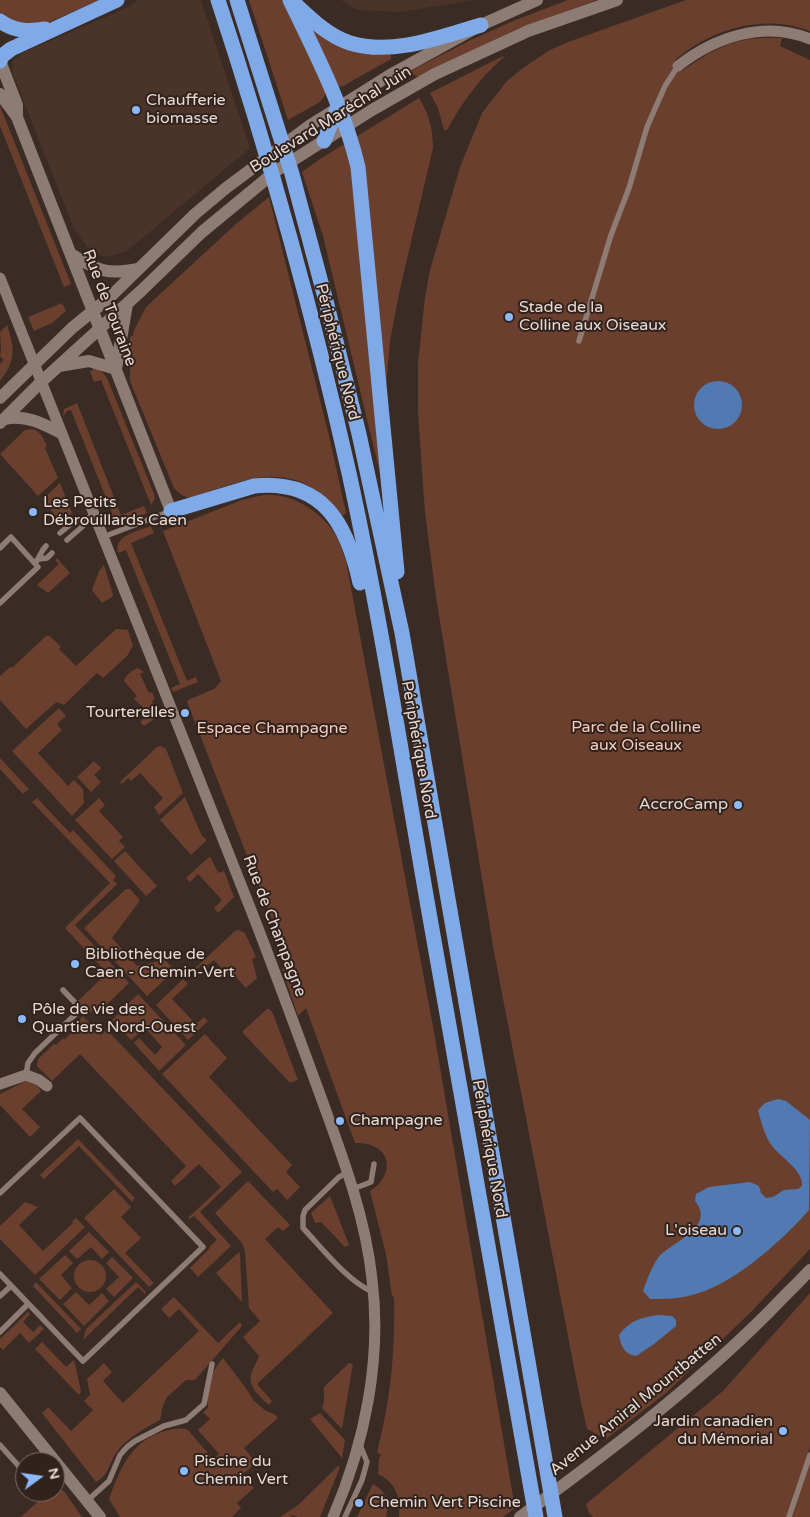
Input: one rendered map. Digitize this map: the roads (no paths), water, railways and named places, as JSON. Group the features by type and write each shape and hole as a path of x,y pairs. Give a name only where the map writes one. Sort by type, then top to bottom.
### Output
{"highway":[{"path":"0,61 2,56 10,49 117,0"},
{"name":"Périphérique Nord","path":"218,0 295,255 349,477 379,628 536,1517"},
{"name":"Périphérique Nord","path":"238,0 292,174 327,305 359,434 402,633 555,1517"},
{"path":"290,0 334,94 352,143 358,167 402,633"},
{"path":"290,0 319,25 334,35 349,43 364,46 408,44 481,25"},
{"path":"0,21 18,30 27,31 37,31 66,25"},
{"path":"320,143 338,106"},
{"path":"172,511 254,486 282,486 307,494 328,510 348,538 364,602 379,628"}],"main road":[{"name":"Boulevard Maréchal Juin","path":"0,398 72,328 110,297 195,214 309,126 390,75 481,25 537,0"},
{"name":"Boulevard Maréchal Juin","path":"2,421 41,382 202,232 276,172 346,126 415,85 492,47 560,19 617,0"},
{"name":"Rue de Touraine","path":"0,61 17,105 17,117"},
{"name":"Rue de Touraine","path":"0,94 17,117 172,511"},
{"path":"71,254 86,265 106,272 125,272 138,269"},
{"path":"59,366 89,361 116,369 126,304"},
{"path":"2,421 12,417 31,419 62,432"},
{"name":"Avenue Amiral Mountbatten","path":"520,1517 612,1449 695,1380 743,1338 810,1270"},
{"path":"0,1393 100,1517"}],"street":[{"path":"678,66 714,43 746,33 787,32 810,39"},
{"name":"Rue de Champagne","path":"0,278 258,929 353,1189 369,1257 374,1293 374,1338 371,1380 359,1442 353,1467 333,1517"},
{"path":"0,1084 26,1075 32,1076 46,1086"}],"lane":[{"path":"579,341 611,235 629,188 647,127 665,86 678,66"},
{"path":"103,537 172,511"},
{"path":"60,533 76,519 82,521 94,515"},
{"path":"67,540 83,526 82,521"},
{"path":"0,548 11,537 37,561"},
{"path":"0,603 38,567 37,561 40,551 46,546"},
{"path":"37,561 47,558 52,553"},
{"path":"26,1075 28,1063 35,1053 80,1009 64,990"},
{"path":"0,1193 80,1118 202,1247 83,1362 0,1274"},
{"path":"353,1189 371,1182 374,1164"},
{"path":"347,1173 339,1177 305,1210 303,1228 351,1278 363,1288 374,1293"},
{"path":"0,1296 11,1286"},
{"path":"0,1332 28,1304"},
{"path":"88,1500 109,1481 120,1455 131,1444 164,1426 186,1420 204,1404 212,1364"},
{"path":"345,1517 362,1480 367,1462 359,1442"},
{"path":"0,1445 15,1462"},
{"path":"789,1517 810,1455"}],"water":[{"path":"718,381 727,383 735,388 740,396 742,405 740,414 735,422 727,427 718,429 709,427 701,422 696,414 694,405 696,396 701,388 709,383"},
{"path":"778,1099 786,1101 810,1120 809,1210 770,1249 721,1284 688,1296 650,1299 643,1291 649,1274 658,1258 689,1234 696,1227 700,1219 700,1211 695,1201 696,1194 709,1187 750,1182 759,1186 761,1193 766,1198 773,1197 784,1190 798,1189 802,1186 799,1174 770,1143 760,1119 758,1110 765,1103"},
{"path":"658,1315 672,1316 676,1320 676,1326 636,1356 626,1351 622,1346 619,1335 623,1330 636,1320"}],"place":[{"name":"Chaufferie biomasse","path":"136,110"},
{"name":"Stade de la Colline aux Oiseaux","path":"509,317"},
{"name":"Les Petits Débrouillards Caen","path":"33,512"},
{"name":"Tourterelles","path":"185,713"},
{"name":"AccroCamp","path":"738,805"},
{"name":"Bibliothèque de Caen - Chemin-Vert","path":"75,964"},
{"name":"Pôle de vie des Quartiers Nord-Ouest","path":"22,1019"},
{"name":"Champagne","path":"340,1121"},
{"name":"L'oiseau","path":"737,1231"},
{"name":"Jardin canadien du Mémorial","path":"783,1431"},
{"name":"Piscine du Chemin Vert","path":"184,1471"},
{"name":"Chemin Vert Piscine","path":"359,1503"}],"park label":[{"name":"Espace Champagne","path":"272,729"},
{"name":"Parc de la Colline aux Oiseaux","path":"636,737"}]}
